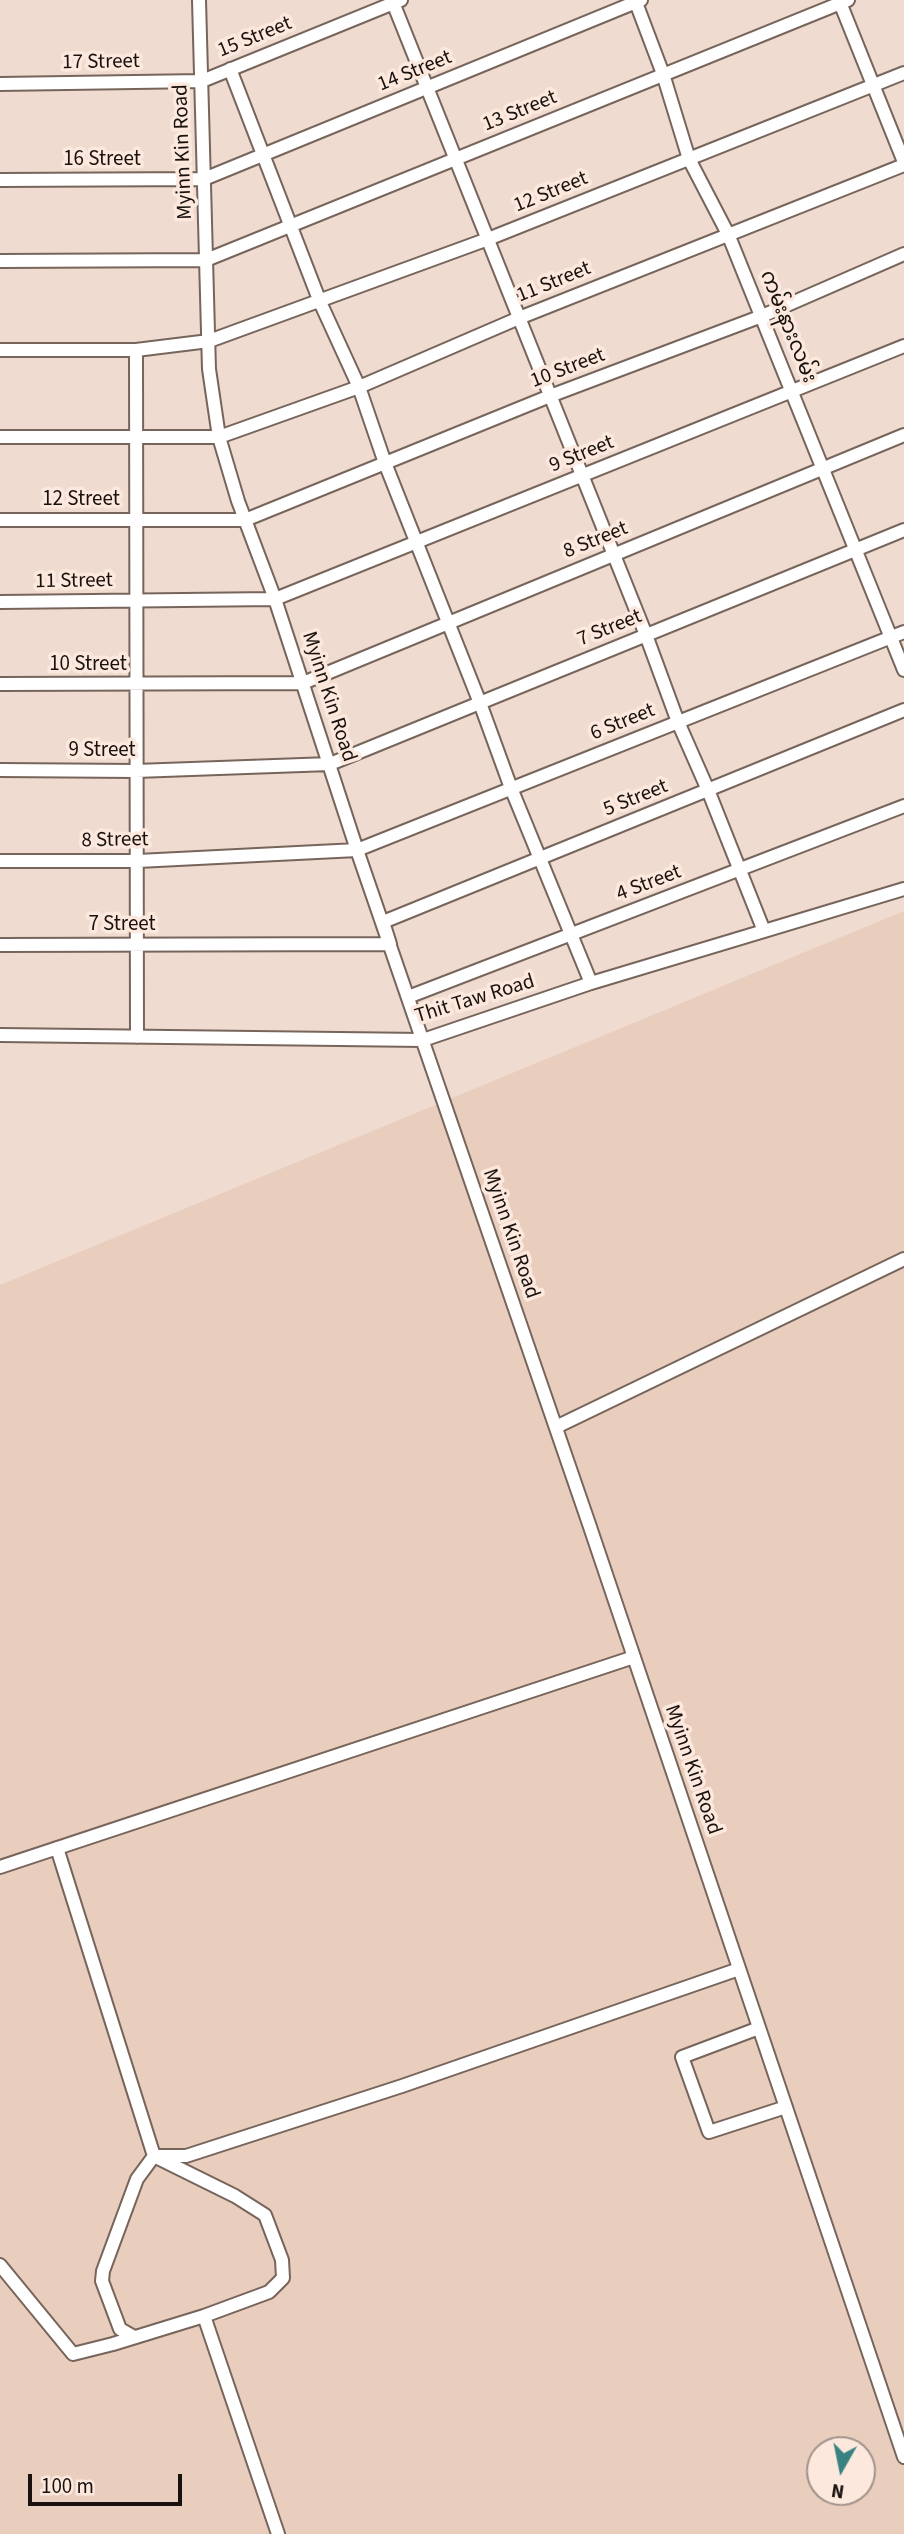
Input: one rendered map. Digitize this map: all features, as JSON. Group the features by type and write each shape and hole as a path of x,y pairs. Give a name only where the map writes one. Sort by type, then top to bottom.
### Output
{"street":[{"name":"Myinn Kin Road","path":"200,0 209,369 219,438 904,2458"},
{"name":"15 Street","path":"202,81 396,1"},
{"path":"396,1 427,88 646,635 678,722 764,931"},
{"name":"ကမ်းနားလမ်း","path":"637,1 689,159 728,234 904,670"},
{"name":"14 Street","path":"204,179 637,1"},
{"name":"13 Street","path":"206,260 842,1"},
{"path":"842,1 904,163"},
{"path":"230,69 320,302 359,387 511,788 542,858 591,983"},
{"name":"12 Street","path":"209,341 488,239 904,73"},
{"name":"17 Street","path":"0,84 202,81"},
{"name":"11 Street","path":"219,438 359,387 519,318 904,163"},
{"name":"16 Street","path":"0,180 204,179"},
{"name":"10 Street","path":"245,520 550,396 762,316 904,254"},
{"path":"0,261 206,260"},
{"path":"0,350 136,350 209,341"},
{"name":"9 Street","path":"275,599 904,346"},
{"path":"136,350 137,1037"},
{"name":"8 Street","path":"303,683 904,435"},
{"path":"0,437 219,438"},
{"name":"12 Street","path":"0,520 245,520"},
{"name":"7 Street","path":"330,764 904,530"},
{"name":"11 Street","path":"0,602 275,599"},
{"name":"6 Street","path":"357,850 904,632"},
{"name":"10 Street","path":"0,684 303,683"},
{"name":"5 Street","path":"383,922 904,710"},
{"name":"9 Street","path":"0,770 136,771 330,764"},
{"name":"4 Street","path":"408,997 904,806"},
{"name":"8 Street","path":"0,861 138,861 357,850"},
{"name":"Thit Taw Road","path":"0,1035 423,1040 591,983 904,889"},
{"name":"7 Street","path":"0,945 390,944"},
{"path":"556,1427 904,1259"},
{"path":"0,1867 634,1657"},
{"path":"0,2265 73,2354 204,2316 269,2292 283,2278 282,2260 265,2215 235,2196 154,2156 57,1848"},
{"path":"154,2156 186,2156 199,2152 415,2082 739,1969"},
{"path":"759,2028 682,2057 709,2132 786,2107"},
{"path":"134,2337 120,2329 102,2281 103,2270 137,2179 154,2156"},
{"path":"204,2316 278,2534"}],"shaded area":[{"path":"904,911 904,2534 0,2534 0,1285"}]}
